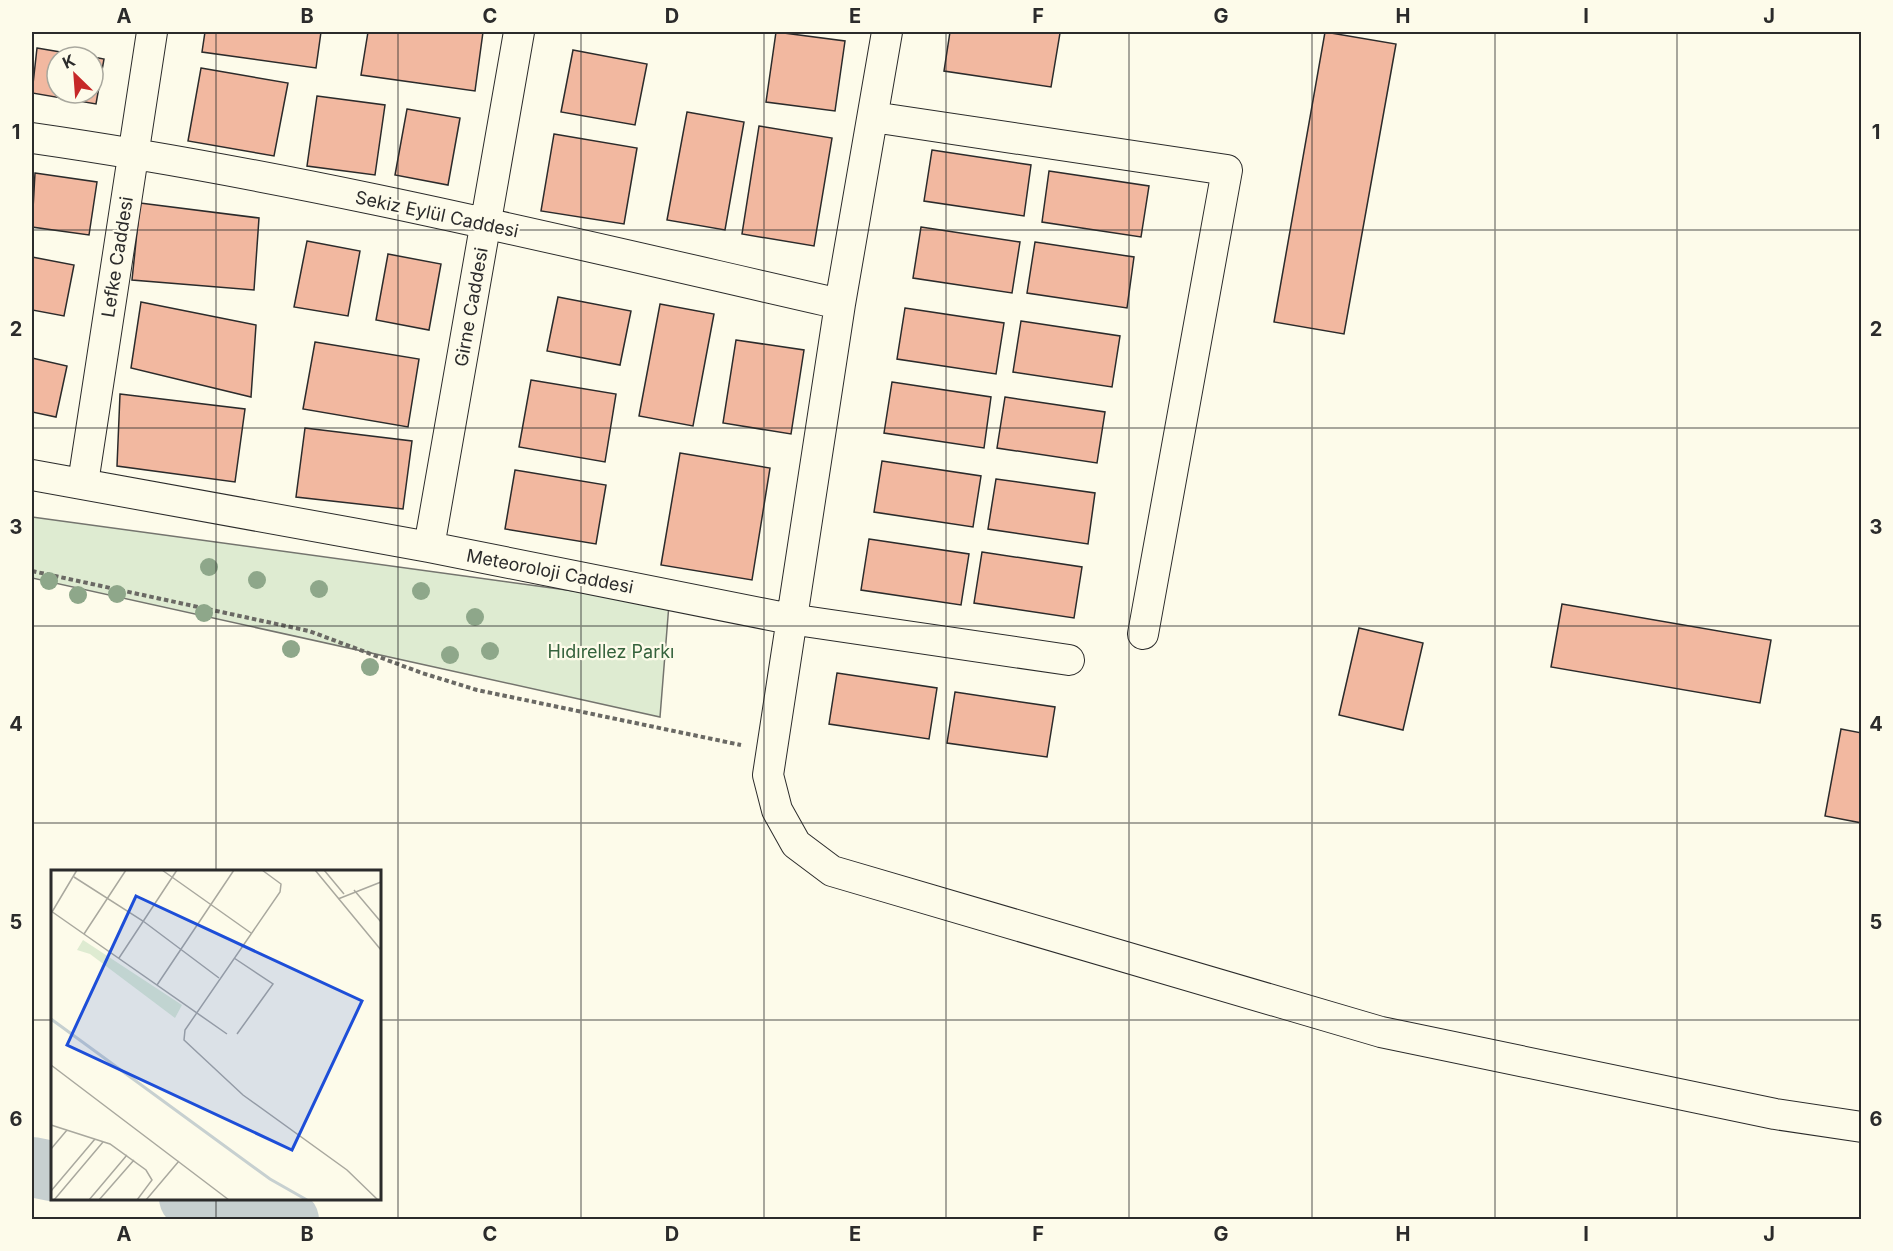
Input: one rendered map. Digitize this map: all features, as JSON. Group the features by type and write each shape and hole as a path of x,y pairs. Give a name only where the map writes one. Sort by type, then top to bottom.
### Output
{"street":[{"name":"Lefke Caddesi","path":"82,483 152,32"},
{"name":"Girne Caddesi","path":"429,547 519,32"},
{"path":"887,32 840,304 790,619 768,775 777,810 796,844 832,871 1382,1032 1775,1114 1862,1127"},
{"path":"873,117 1227,170 1143,634"},
{"name":"Sekiz Eylül Caddesi","path":"32,138 133,153 486,223 840,304"},
{"name":"Meteoroloji Caddesi","path":"32,475 429,547 790,619 1069,660"}],"path":[{"path":"32,571 309,631 477,690 772,751"}],"green space":[{"name":"Hıdırellez Parkı","path":"32,517 669,604 660,717 32,578"}],"building":[{"path":"205,32 321,32 316,68 202,52"},
{"path":"368,32 483,32 475,91 361,75"},
{"path":"776,32 845,41 835,111 766,102"},
{"path":"950,32 1060,33 1051,87 944,71"},
{"path":"1325,32 1396,44 1344,334 1274,322"},
{"path":"37,48 45,49 45,95 32,93"},
{"path":"573,50 647,64 635,125 561,112"},
{"path":"201,68 288,83 274,156 188,141"},
{"path":"317,96 385,105 375,175 307,166"},
{"path":"407,109 460,118 448,185 395,175"},
{"path":"687,112 744,122 725,230 667,220"},
{"path":"759,126 832,138 814,246 742,234"},
{"path":"554,134 637,148 624,224 541,211"},
{"path":"932,150 1031,165 1024,216 924,201"},
{"path":"1049,171 1149,186 1141,237 1042,222"},
{"path":"35,173 97,182 89,235 32,227"},
{"path":"140,203 259,218 254,290 132,280"},
{"path":"921,227 1020,242 1012,293 913,278"},
{"path":"307,241 360,251 348,316 294,307"},
{"path":"1035,242 1134,257 1127,308 1027,293"},
{"path":"388,254 441,264 429,330 376,320"},
{"path":"32,257 74,265 64,316 32,310"},
{"path":"558,297 631,311 620,365 547,351"},
{"path":"141,302 256,325 251,397 131,368"},
{"path":"660,304 714,314 693,426 639,416"},
{"path":"905,308 1004,323 996,374 897,359"},
{"path":"1021,321 1120,336 1112,387 1013,372"},
{"path":"736,340 804,350 791,434 723,423"},
{"path":"315,342 419,359 408,427 303,409"},
{"path":"32,358 67,366 56,417 32,412"},
{"path":"531,380 616,394 605,462 519,447"},
{"path":"892,382 991,397 984,448 884,433"},
{"path":"120,394 245,409 235,482 117,466"},
{"path":"1005,397 1105,412 1097,463 997,448"},
{"path":"305,428 412,441 403,509 296,497"},
{"path":"680,453 770,468 752,580 661,565"},
{"path":"882,461 981,476 973,527 874,512"},
{"path":"515,470 606,485 596,544 505,529"},
{"path":"996,479 1095,493 1088,544 988,529"},
{"path":"869,539 969,554 961,605 861,590"},
{"path":"982,552 1082,567 1074,618 974,603"},
{"path":"1562,604 1771,640 1760,703 1551,667"},
{"path":"1359,628 1423,643 1403,730 1339,715"},
{"path":"837,673 937,688 929,739 829,724"},
{"path":"955,692 1055,707 1047,757 947,743"},
{"path":"1841,729 1862,733 1862,823 1825,816"}],"waterway":[{"path":"32,1167 51,1171"},
{"path":"198,1200 289,1220"}]}
